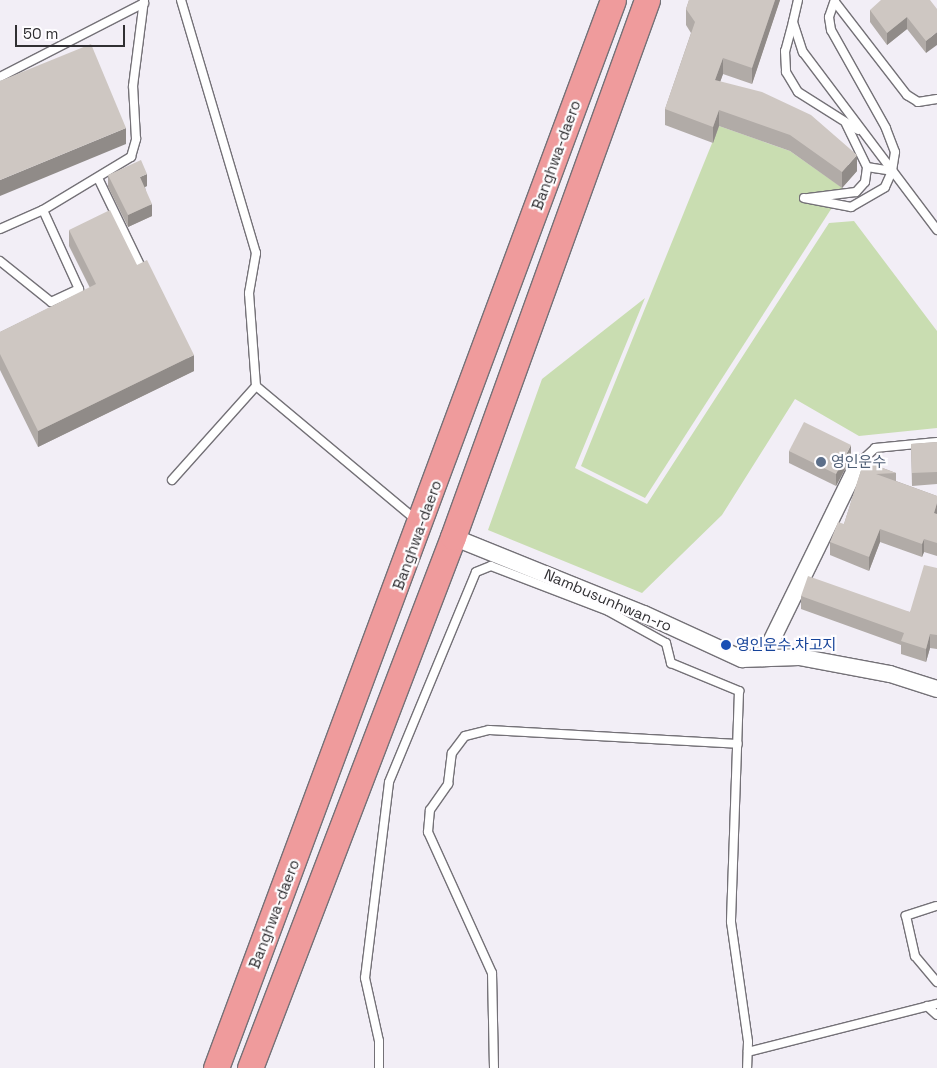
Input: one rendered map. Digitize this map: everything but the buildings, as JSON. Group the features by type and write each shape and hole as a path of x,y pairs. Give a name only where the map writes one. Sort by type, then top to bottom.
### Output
{"main road":[{"name":"Banghwa-daero","path":"216,1068 421,525 613,0"},
{"path":"250,1068 453,537 647,0"}],"street":[{"path":"762,658 858,464"},
{"name":"Nambusunhwan-ro","path":"453,537 644,614 742,659 817,660 890,674 937,689"}],"lane":[{"path":"172,480 256,386 250,294 256,253 181,0"},
{"path":"798,0 785,51 786,72 798,92 864,134"},
{"path":"835,1 829,17 831,30 886,128 895,152 892,171 885,187 851,207 804,198 856,192 865,182 867,167 844,122"},
{"path":"835,1 907,95 918,102 937,99"},
{"path":"0,77 144,2"},
{"path":"1,226 42,210 98,178 134,152 133,86 144,2"},
{"path":"792,22 803,52 937,230"},
{"path":"867,167 892,171"},
{"path":"98,178 141,267"},
{"path":"0,261 51,302 79,288 42,210"},
{"path":"256,386 421,525"},
{"path":"858,464 875,448 937,442"},
{"path":"380,1068 379,1041 365,978 389,782 476,572 491,566 608,611 666,642 671,663 739,691 731,922 748,1052 747,1068"},
{"path":"494,1068 492,973 428,832 430,810 448,784 452,753 465,736 489,730 738,744"},
{"path":"936,906 906,916 915,956 937,982"},
{"path":"748,1052 937,1004"},
{"path":"927,1006 937,1014"}],"green space":[{"path":"719,126 790,151 844,189 645,498 581,466"},
{"path":"854,221 937,331 937,428 859,436 795,399 722,515 642,593 488,530 542,379 645,298 575,468 647,504 829,223"}],"place":[{"name":"영인운수","path":"821,462"},
{"name":"영인운수.차고지","path":"726,645"}]}
